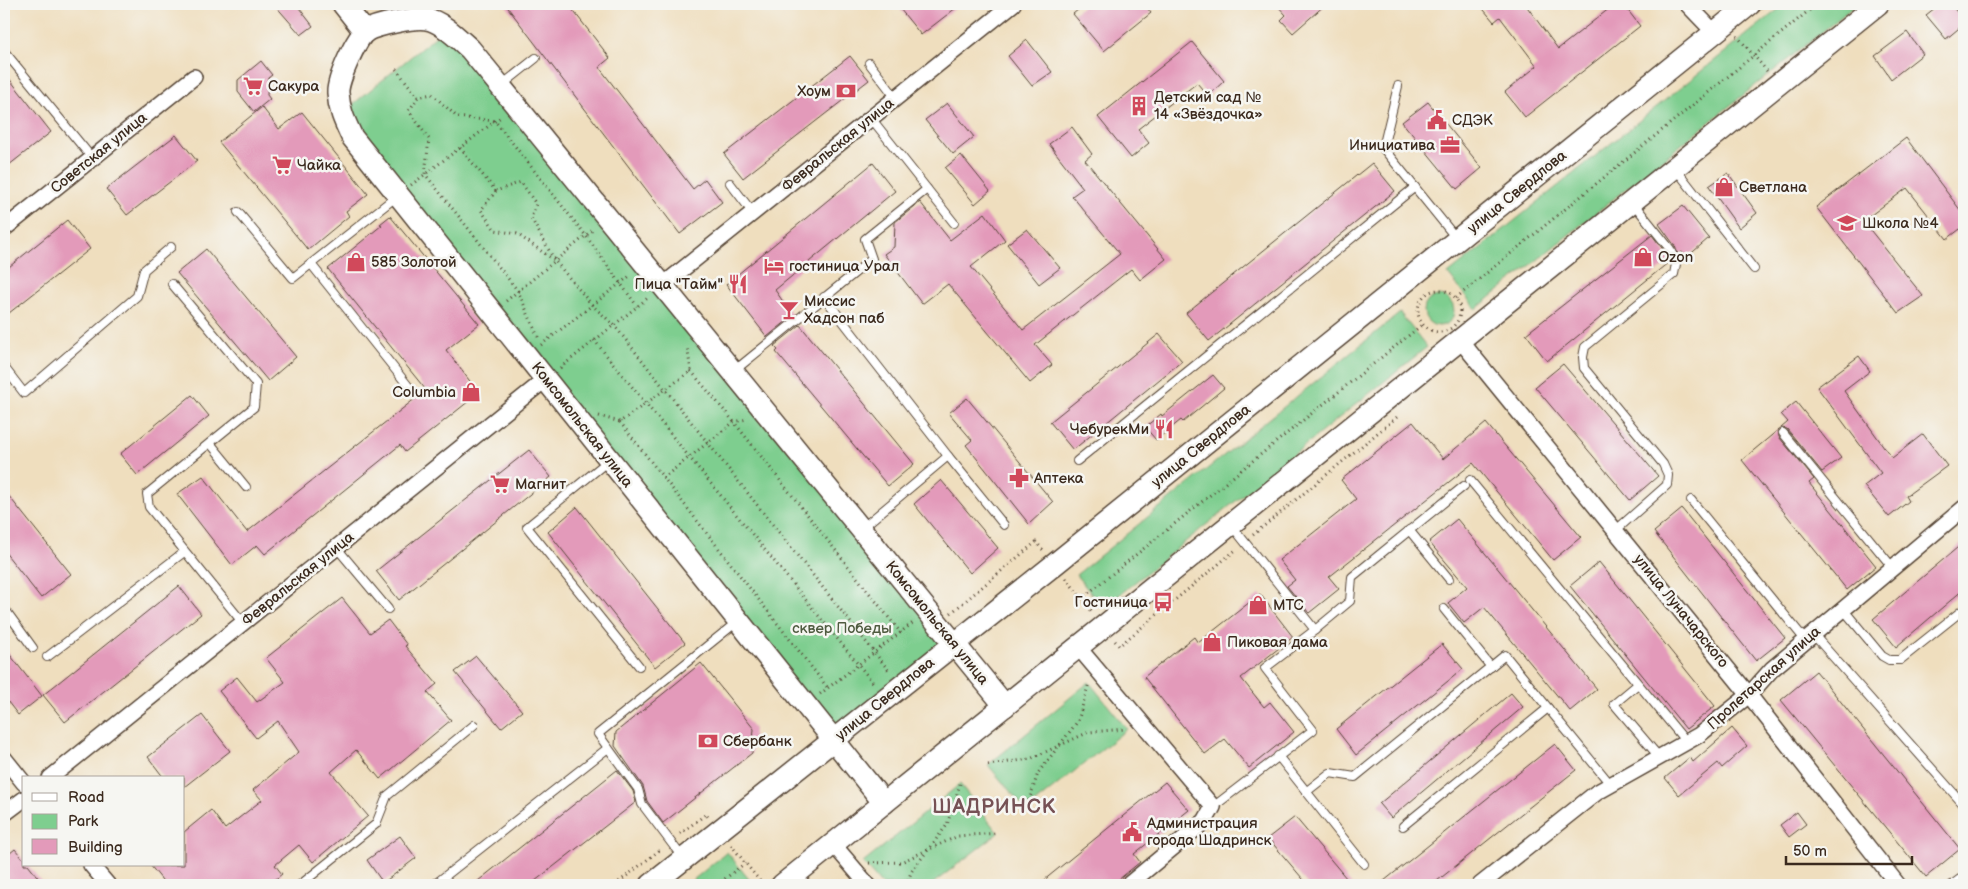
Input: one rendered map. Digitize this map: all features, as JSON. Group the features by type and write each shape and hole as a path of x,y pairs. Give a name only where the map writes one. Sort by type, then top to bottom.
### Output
{"main road":[{"path":"343,4 365,32"},
{"name":"улица Свердлова","path":"651,885 894,693 1750,4"},
{"path":"782,885 1878,4"},
{"name":"Комсомольская улица","path":"884,803 567,407 546,379 534,350 492,312 352,137 341,114 338,91 344,66 365,32 397,21 427,18 446,28 470,49 1004,706"}],"street":[{"name":"Февральская улица","path":"663,286 1013,4"},
{"path":"1686,4 1714,32"},
{"name":"Советская улица","path":"4,229 194,77"},
{"name":"улица Луначарского","path":"1460,340 1749,696 1898,885"},
{"name":"Февральская улица","path":"52,776 546,379"},
{"name":"Пролетарская улица","path":"1480,885 1596,793 1699,736 1749,696 1772,669 1964,508"},
{"path":"1078,647 1213,807 1205,821 1128,885"},
{"path":"4,758 22,780"},
{"path":"4,814 22,800"},
{"path":"833,844 868,885"},
{"path":"92,866 108,885"}],"lane":[{"path":"4,50 92,158"},
{"path":"501,86 536,58"},
{"path":"869,63 896,98"},
{"path":"1398,86 1383,148 1458,239"},
{"path":"872,118 954,223"},
{"path":"1675,167 1754,269"},
{"path":"730,183 753,213"},
{"path":"1077,461 1415,187"},
{"path":"733,372 872,258 865,239 927,189"},
{"path":"238,212 293,278 398,195"},
{"path":"1615,531 1667,485 1668,475 1663,464 1584,368 1583,363 1585,347 1674,274 1676,264 1670,249 1632,202"},
{"path":"4,367 24,393 137,296 144,270 172,247"},
{"path":"311,264 413,392"},
{"path":"172,284 256,384 254,407 147,494 149,507 243,623"},
{"path":"824,297 1004,525"},
{"path":"1783,433 1893,568"},
{"path":"210,443 246,487"},
{"path":"860,529 948,456"},
{"path":"609,459 527,528 639,666"},
{"path":"1213,807 1313,730 1265,668 1350,601 1352,577 1467,483 1687,743"},
{"path":"1691,500 1809,638 1964,805"},
{"path":"1230,524 1315,630"},
{"path":"1409,530 1449,579"},
{"path":"336,548 388,609"},
{"path":"47,657 184,552"},
{"path":"4,608 33,648"},
{"path":"1444,608 1491,666"},
{"path":"1843,610 1882,656 1889,660 1900,660 1964,609"},
{"path":"684,859 642,804 638,789 598,734 738,621"},
{"path":"1306,792 1330,773 1355,777 1505,655 1611,785"},
{"path":"1638,684 1614,704 1660,758"},
{"path":"1404,826 1548,708"},
{"path":"300,885 376,824 387,796 474,724"},
{"path":"434,885 608,748"},
{"path":"1278,756 1364,864"},
{"path":"1952,885 1964,876"}],"path":[{"path":"1456,298 1818,4"},
{"path":"396,69 418,98"},
{"path":"637,306 620,283 586,236 496,121 457,117 432,94 418,98 409,111 429,139 426,174 518,291 534,350 620,283 645,264"},
{"path":"398,195 516,105"},
{"path":"460,148 496,191"},
{"path":"555,261 517,234 495,230 481,210 496,191 520,182 536,204 531,218 555,261 592,305 614,324 874,653 894,693"},
{"path":"492,312 608,218"},
{"path":"546,379 663,286"},
{"path":"1442,290 1449,292 1456,298 1460,307 1460,314 1454,325 1448,329 1436,331 1423,324 1418,314 1418,307 1424,296 1430,292 1442,290"},
{"path":"1082,599 1423,324"},
{"path":"594,340 858,665 894,693"},
{"path":"687,344 691,371 734,422 901,633"},
{"path":"620,422 691,371"},
{"path":"567,407 620,422 827,688"},
{"path":"664,478 734,422 767,414"},
{"path":"806,706 928,612"},
{"path":"1026,810 1038,772 1078,721 1089,682"},
{"path":"988,765 1030,759 1089,732 1127,729"},
{"path":"907,885 911,872 947,825 960,784"},
{"path":"863,863 902,862 958,836 998,833"},
{"path":"718,885 745,863"}],"green space":[{"path":"1785,4 1857,4 1476,309 1448,274"},
{"name":"сквер Победы","path":"446,28 954,644 834,740 341,114"},
{"path":"1439,296 1445,297 1453,305 1453,317 1445,325 1439,326 1433,325 1425,317 1424,311 1425,305 1433,297"},
{"path":"1400,313 1427,347 1103,608 1076,575"},
{"path":"1089,682 1127,729 1026,810 988,765"},
{"path":"960,784 998,833 931,885 882,885 863,863"},
{"path":"727,852 752,883 748,885 687,885"}],"building":[{"path":"274,4 296,4 313,26 301,35"},
{"path":"505,4 568,4 610,58 599,67 693,189 705,179 722,202 680,234"},
{"path":"896,4 961,4 921,35"},
{"path":"1085,4 1144,4 1151,13 1104,51 1073,14"},
{"path":"1276,4 1326,4 1293,33 1281,20 1286,15"},
{"path":"1479,4 1525,4 1558,49 1615,4 1623,4 1640,26 1525,117 1505,92 1537,66 1500,17 1494,22"},
{"path":"1940,4 1950,4 1964,20 1964,24 1946,39 1926,15"},
{"path":"1907,32 1923,54 1891,79 1875,56"},
{"path":"1027,40 1052,72 1032,86 1008,56"},
{"name":"Детский сад № 14 «Звёздочка»","path":"1192,42 1224,81 1208,96 1197,83 1138,129 1149,143 1131,158 1098,117"},
{"path":"850,56 869,80 743,178 724,154"},
{"name":"Сакура","path":"261,61 272,75 268,78 267,95 270,99 254,112 238,92 238,80"},
{"path":"4,72 51,132 4,169"},
{"path":"1428,102 1482,168 1457,189 1402,122"},
{"path":"947,103 974,137 953,154 925,120"},
{"path":"262,107 279,129 302,112 368,194 346,211 349,216 308,250 219,142"},
{"path":"1072,127 1092,154 1085,160 1166,259 1140,280 1131,269 1035,345 1052,365 1030,383 948,284 922,304 884,254 894,247 895,222 920,202 950,240 985,213 1005,240 971,267 1023,330 1120,254 1072,196 1083,188 1049,144"},
{"path":"176,135 197,161 127,215 106,189"},
{"name":"Школа №4","path":"1906,138 1964,215 1964,226 1947,239 1907,188 1863,221 1923,296 1898,313 1816,207"},
{"path":"961,155 990,191 975,204 945,168"},
{"path":"873,163 895,191 775,290 793,316 767,337 726,284"},
{"path":"1372,163 1395,191 1209,341 1186,313"},
{"path":"1728,173 1757,213 1739,228 1709,186"},
{"path":"1683,206 1709,238 1686,258 1682,252 1678,255 1675,246 1659,224"},
{"path":"390,216 479,324 446,350 479,393 405,452 400,445 265,554 257,545 232,565 177,494 203,476 247,532 426,390 328,269 382,225 380,224"},
{"path":"67,220 90,249 4,317 4,271"},
{"path":"1027,229 1060,268 1039,284 1007,244"},
{"path":"1652,235 1665,252 1669,262 1547,361 1526,334"},
{"path":"206,249 296,357 268,381 177,273"},
{"path":"800,325 914,464 888,486 776,352 778,350 774,346"},
{"path":"1159,334 1182,361 1073,450 1050,422"},
{"path":"1859,356 1870,371 1844,391 1892,458 1923,434 1947,466 1906,496 1909,501 1889,517 1864,486 1881,473 1817,387"},
{"path":"1563,364 1658,476 1630,500 1535,387"},
{"path":"1213,375 1224,388 1183,422 1181,420 1156,440 1145,427 1161,414 1162,416"},
{"path":"192,395 209,416 137,475 120,454"},
{"path":"967,398 1053,502 1029,524 966,445 972,440 949,413"},
{"path":"1796,402 1841,458 1822,472 1787,429 1781,428 1788,422 1781,414"},
{"path":"1413,422 1443,459 1486,423 1581,537 1553,560 1473,463 1329,577 1339,589 1309,613 1287,586 1295,580 1279,560 1356,499 1341,480"},
{"path":"1778,430 1779,437 1814,479 1809,483 1876,566 1847,590 1742,460"},
{"path":"529,450 551,477 399,600 376,571"},
{"path":"941,480 998,548 970,573 914,504"},
{"path":"4,490 71,574 41,598 4,551"},
{"path":"577,507 685,643 655,667 548,532"},
{"path":"1682,509 1785,638 1756,661 1654,532"},
{"path":"1457,519 1597,689 1570,711 1484,607 1464,623 1448,603 1467,587 1429,542"},
{"path":"1964,542 1964,589 1896,647 1873,619"},
{"path":"1599,562 1715,706 1686,729 1570,586"},
{"path":"179,586 201,614 65,722 43,695"},
{"path":"1260,594 1293,637 1241,678 1264,707 1270,702 1294,732 1249,768 1225,739 1205,754 1144,677 1194,637 1198,643"},
{"path":"342,598 370,633 388,620 407,645 405,646 437,684 427,692 451,720 380,779 356,750 331,772 368,816 313,862 299,845 275,865 282,874 268,885 166,885 151,866 185,866 185,831 211,810 225,829 262,800 253,790 299,752 278,721 256,738 219,691 237,677 257,702 285,682 266,658"},
{"path":"1442,644 1463,669 1356,755 1336,729"},
{"path":"4,647 42,696 18,715 4,697"},
{"path":"476,656 522,711 501,728 455,672"},
{"path":"701,663 754,729 752,753 663,823 647,801 643,786 615,746 616,732"},
{"path":"1816,671 1960,849 1926,877 1781,700"},
{"path":"1511,693 1523,707 1391,818 1379,804"},
{"path":"202,715 230,751 185,786 185,776 162,776 148,757"},
{"path":"1732,728 1747,746 1722,768 1718,763 1679,795 1665,778 1690,757 1693,762"},
{"path":"1555,744 1576,770 1432,885 1379,885"},
{"path":"617,770 633,791 636,802 530,885 473,885"},
{"name":"Администрация города Шадринск","path":"1165,782 1189,810 1134,854 1140,862 1112,885 1038,885"},
{"path":"1797,812 1806,824 1789,837 1780,825"},
{"path":"1295,817 1352,885 1308,885 1268,838"},
{"path":"400,836 416,858 383,883 367,860"},
{"path":"15,849 22,858 22,866 29,866 44,885 4,885 4,858"}],"place":[{"name":"Сакура","path":"253,86"},
{"name":"Хоум","path":"846,91"},
{"name":"Детский сад № 14 «Звёздочка»","path":"1139,106"},
{"name":"СДЭК","path":"1437,120"},
{"name":"Инициатива","path":"1450,145"},
{"name":"Чайка","path":"282,165"},
{"name":"Светлана","path":"1724,187"},
{"name":"Школа №4","path":"1847,223"},
{"name":"Ozon","path":"1643,257"},
{"name":"585 Золотой","path":"356,262"},
{"name":"гостиница Урал","path":"774,266"},
{"name":"Пица \"Тайм\"","path":"738,284"},
{"name":"Миссис Хадсон паб","path":"789,310"},
{"name":"Columbia","path":"471,392"},
{"name":"ЧебурекМи","path":"1164,429"},
{"name":"Аптека","path":"1019,478"},
{"name":"Магнит","path":"500,484"},
{"name":"Гостиница","path":"1163,602"},
{"name":"МТС","path":"1258,605"},
{"name":"Пиковая дама","path":"1212,642"},
{"name":"Сбербанк","path":"708,741"},
{"name":"Администрация города Шадринск","path":"1132,832"}],"district":[{"name":"ШАДРИНСК","path":"994,807"}]}
